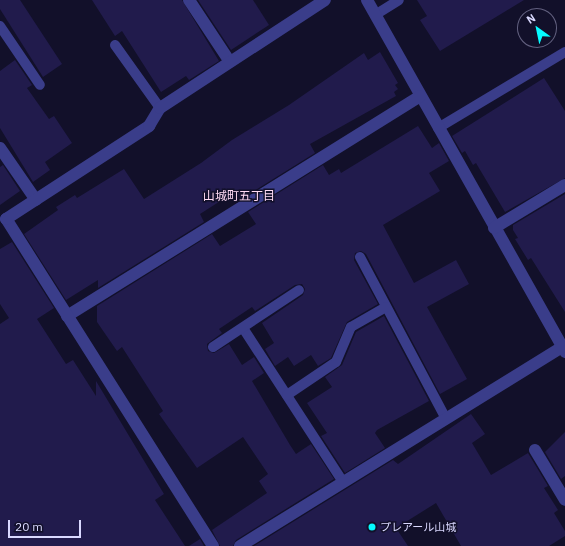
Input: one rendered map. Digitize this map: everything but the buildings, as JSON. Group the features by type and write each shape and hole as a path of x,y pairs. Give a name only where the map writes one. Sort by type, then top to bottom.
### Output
{"street":[{"path":"189,0 230,62"},
{"path":"213,546 6,219 149,126 160,108 325,0"},
{"path":"240,546 563,349 367,0"},
{"path":"67,316 420,96"},
{"path":"0,148 36,200"},
{"path":"494,228 565,185"},
{"path":"535,450 565,500"}],"lane":[{"path":"375,15 399,0"},
{"path":"0,26 40,85"},
{"path":"115,45 160,108"},
{"path":"438,128 565,52"},
{"path":"360,257 446,419"},
{"path":"214,347 299,290"},
{"path":"287,395 336,362 351,327 386,307"},
{"path":"243,328 343,482"}],"place":[{"name":"プレアール山城","path":"372,527"}],"district":[{"name":"山城町五丁目","path":"239,196"}]}
